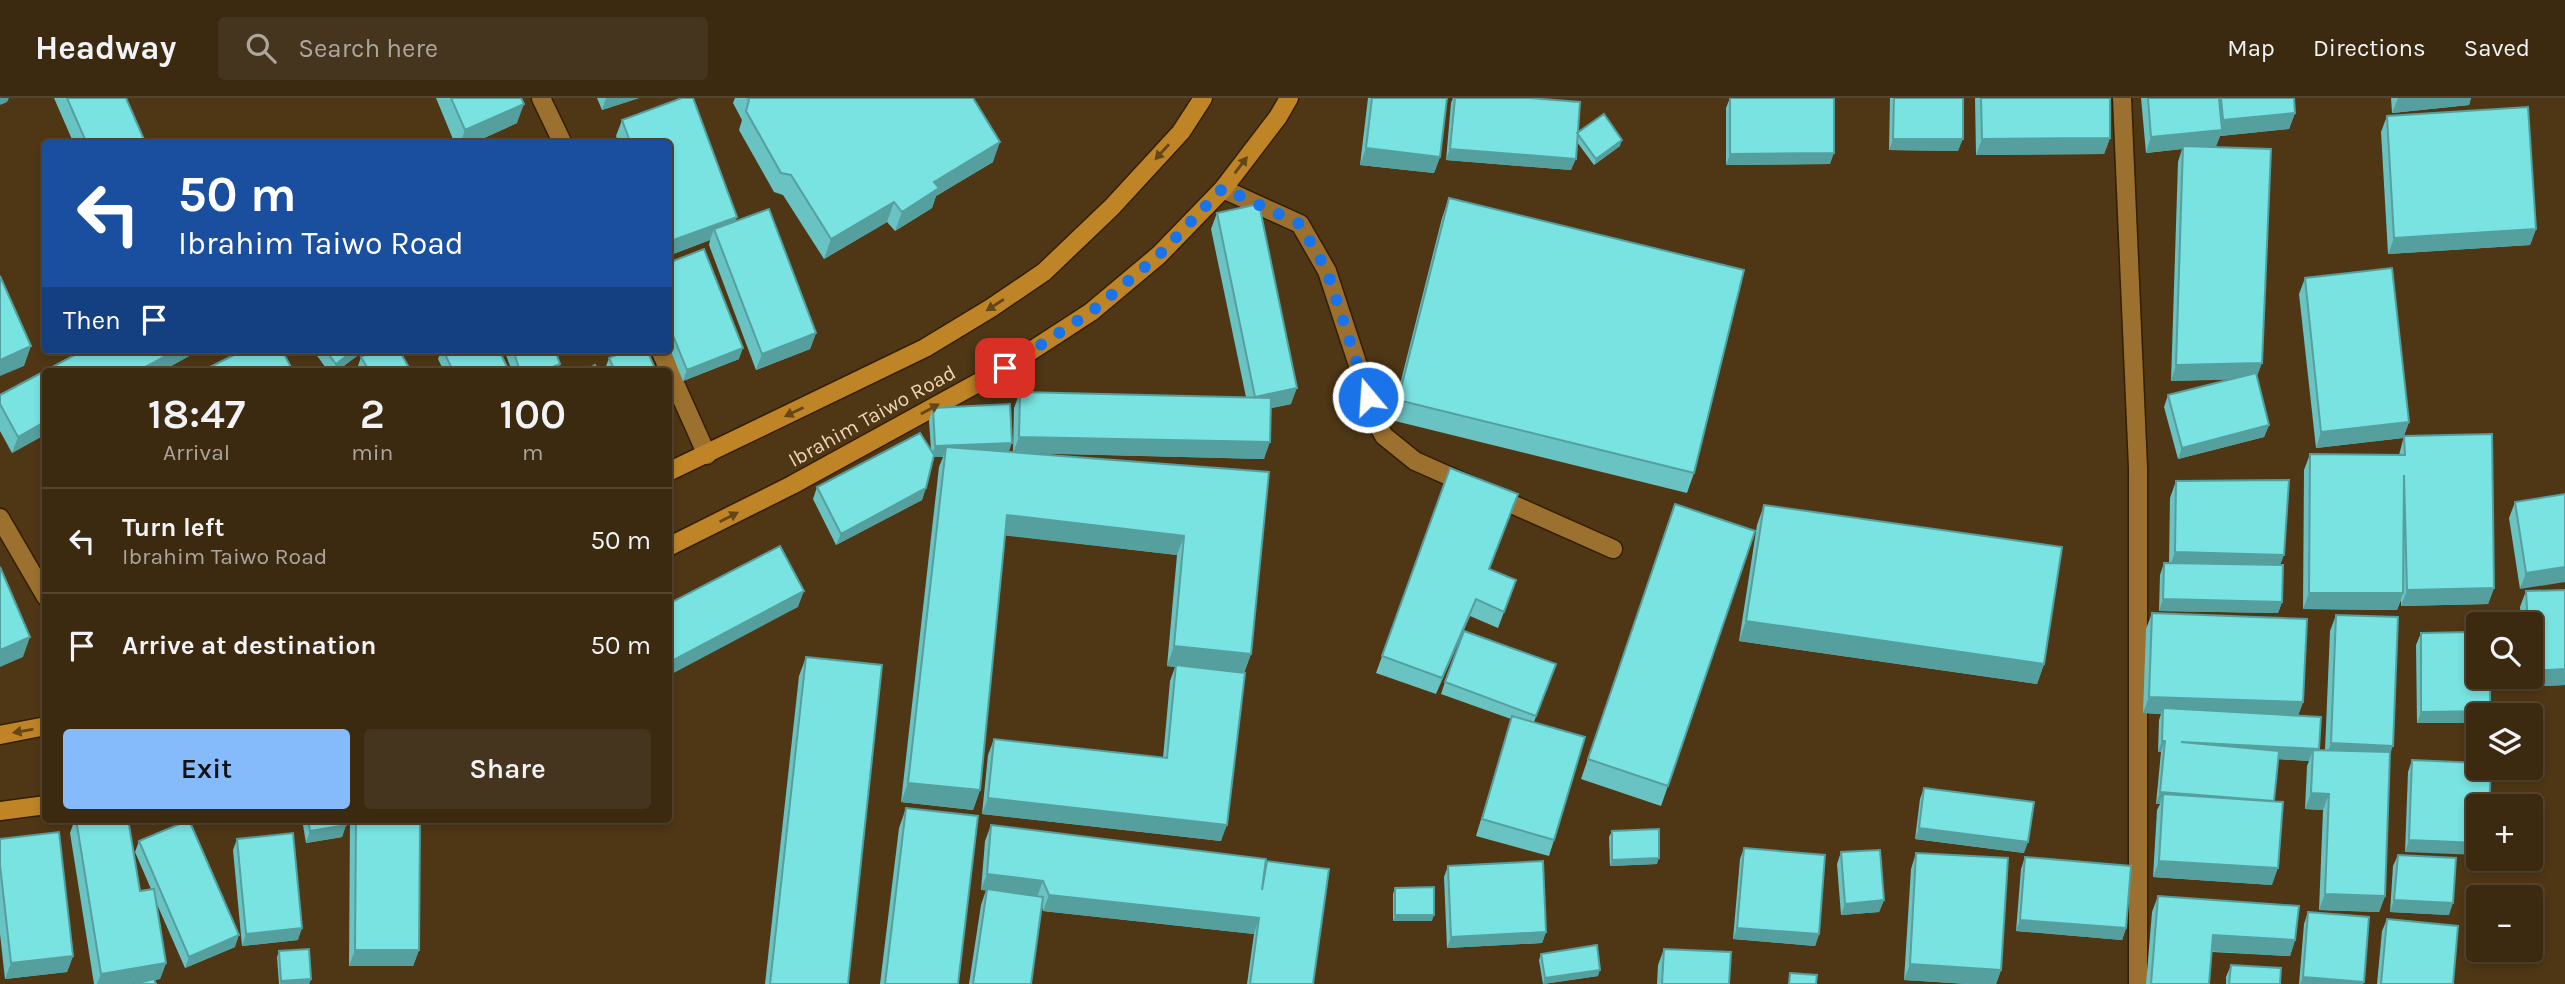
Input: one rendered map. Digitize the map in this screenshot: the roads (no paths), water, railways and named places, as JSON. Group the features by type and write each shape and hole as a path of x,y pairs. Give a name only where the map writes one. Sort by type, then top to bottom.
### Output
{"main road":[{"name":"Ibrahim Taiwo Road","path":"672,470 925,348 1044,272 1112,207 1181,132 1203,98"},
{"name":"Ibrahim Taiwo Road","path":"672,545 792,485 1027,354 1101,304 1159,255 1223,188 1278,117 1289,98"},
{"path":"0,735 42,727"},
{"path":"0,811 42,806"}],"street":[{"path":"541,98 561,140"},
{"path":"2122,98 2138,468 2138,984"},
{"path":"1223,188 1300,224 1327,271 1377,423 1384,436 1415,461 1613,549"},
{"path":"672,377 707,455"},
{"path":"0,518 42,590"}]}
